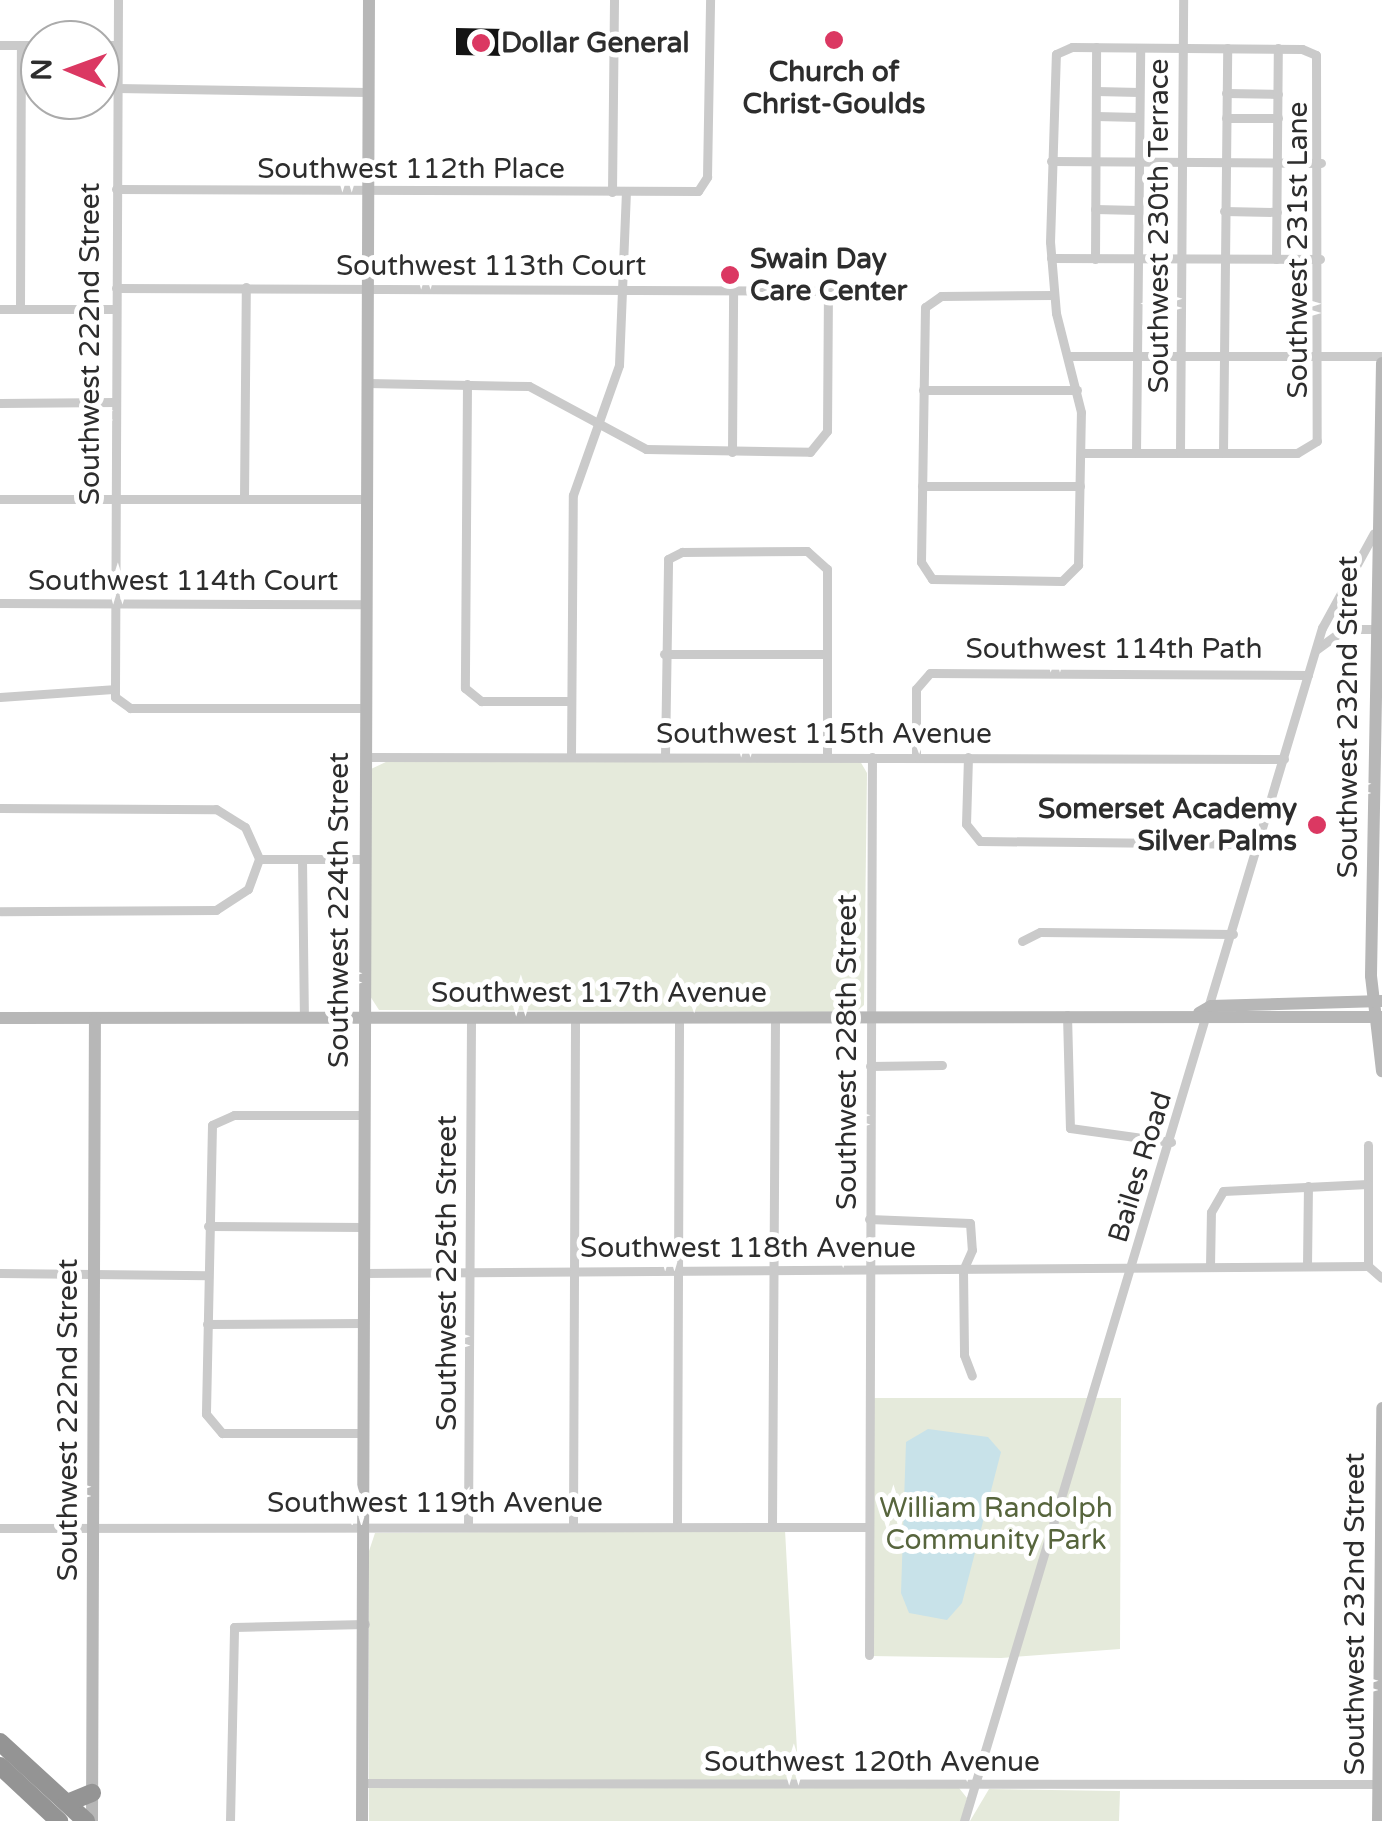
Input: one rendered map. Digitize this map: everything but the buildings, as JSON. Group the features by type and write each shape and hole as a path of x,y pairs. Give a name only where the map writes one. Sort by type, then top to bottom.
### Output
{"highway":[{"path":"0,1742 66,1815"},
{"path":"0,1758 66,1815"},
{"path":"0,1766 66,1815 89,1821"},
{"path":"66,1815 92,1793"}],"street":[{"name":"Southwest 224th Street","path":"362,1821 369,0"},
{"path":"612,192 614,0"},
{"name":"Southwest 112th Place","path":"116,189 626,192 704,186 710,0"},
{"name":"Southwest 230th Terrace","path":"1180,453 1183,0"},
{"path":"1095,258 1096,47"},
{"path":"1136,453 1140,48"},
{"path":"1081,453 1223,453 1227,48"},
{"path":"1054,295 932,298 923,314 921,565 932,579 1072,576 1081,453 1076,390 1054,295 1051,258 1051,64 1061,49 1278,48 1276,259"},
{"name":"Southwest 231st Lane","path":"1223,453 1314,446 1321,163 1316,55 1278,48"},
{"path":"120,88 369,92"},
{"path":"1096,91 1139,92"},
{"path":"1226,93 1278,94"},
{"path":"1096,116 1138,117"},
{"path":"1226,118 1278,118"},
{"path":"20,309 21,120"},
{"name":"Southwest 222nd Street","path":"113,689 117,120"},
{"path":"1051,161 1321,163"},
{"path":"571,756 574,495 619,365 626,192"},
{"path":"1095,209 1138,210"},
{"path":"1224,211 1277,212"},
{"path":"1051,258 1320,259"},
{"name":"Southwest 113th Court","path":"116,288 867,291"},
{"path":"244,498 246,288"},
{"path":"732,452 733,290"},
{"path":"367,383 529,386 646,449 732,452 819,448 827,425 828,290"},
{"path":"0,309 116,309"},
{"path":"1068,356 1382,356"},
{"name":"Southwest 232nd Street","path":"1382,363 1374,532 1377,1017 1382,1071"},
{"path":"467,384 463,676 470,695 572,701"},
{"path":"923,390 1076,390"},
{"path":"0,402 115,402"},
{"path":"922,486 1080,486"},
{"path":"0,499 366,499"},
{"name":"Bailes Road","path":"964,1821 1035,1566 1133,1269 1322,628 1374,532"},
{"path":"665,756 665,568 673,554 821,556 828,757"},
{"name":"Southwest 114th Court","path":"0,603 366,604"},
{"path":"1334,604 1333,620 1345,629"},
{"path":"1316,650 1345,629 1377,629"},
{"path":"664,654 826,654"},
{"name":"Southwest 114th Path","path":"916,757 922,678 1308,675"},
{"path":"0,697 113,689 130,708 365,708"},
{"name":"Southwest 228th Street","path":"869,1655 872,757"},
{"path":"968,757 966,824 975,838 1258,844"},
{"name":"Southwest 115th Avenue","path":"364,758 1284,759"},
{"path":"0,808 212,808 245,827 259,859 248,889 216,910 0,911"},
{"path":"259,859 364,859"},
{"name":"Southwest 224th Street","path":"302,859 304,1018"},
{"path":"1022,942 1040,932 1232,934"},
{"name":"Southwest 117th Avenue","path":"1206,1012 1377,1001"},
{"name":"Southwest 117th Avenue","path":"0,1018 471,1019 1206,1012 1377,1017"},
{"path":"1067,1014 1070,1128 1171,1142"},
{"path":"677,1526 679,1017"},
{"path":"772,1527 774,1017"},
{"path":"572,1526 575,1018"},
{"name":"Southwest 222nd Street","path":"89,1821 95,1019"},
{"name":"Southwest 225th Street","path":"468,1526 471,1019"},
{"path":"870,1066 942,1065"},
{"path":"362,1115 214,1121 208,1226 206,1418 226,1433 363,1433"},
{"path":"1368,1145 1368,1266 1382,1278"},
{"path":"1210,1268 1211,1212 1223,1191 1368,1184"},
{"path":"1307,1266 1308,1186"},
{"path":"869,1219 964,1221 973,1234 963,1270 964,1356 972,1376"},
{"path":"208,1226 363,1227"},
{"name":"Southwest 118th Avenue","path":"363,1273 1368,1266"},
{"path":"0,1272 208,1275"},
{"path":"207,1324 363,1323"},
{"name":"Southwest 232nd Street","path":"1378,1821 1382,1408"},
{"name":"Southwest 119th Avenue","path":"0,1528 869,1526"},
{"path":"230,1821 234,1627 365,1624"},
{"name":"Southwest 120th Avenue","path":"362,1783 1380,1784"}],"green space":[{"path":"388,761 860,761 867,773 864,1005 856,1012 379,1010 370,996 371,769"},
{"name":"William Randolph Community Park","path":"872,1398 1121,1398 1120,1649 1001,1658 870,1656"},
{"path":"785,1530 799,1787 959,1788 967,1798 961,1821 369,1821 369,1551 375,1533"},
{"path":"989,1789 1120,1791 1119,1821 970,1821"}],"water":[{"path":"928,1429 988,1437 1001,1452 962,1603 947,1620 909,1613 901,1593 906,1442"}],"place":[{"name":"Church of Christ-Goulds","path":"834,40"},
{"name":"Dollar General","path":"481,43"},
{"name":"Swain Day Care Center","path":"730,275"},
{"name":"Somerset Academy Silver Palms","path":"1317,825"}]}
